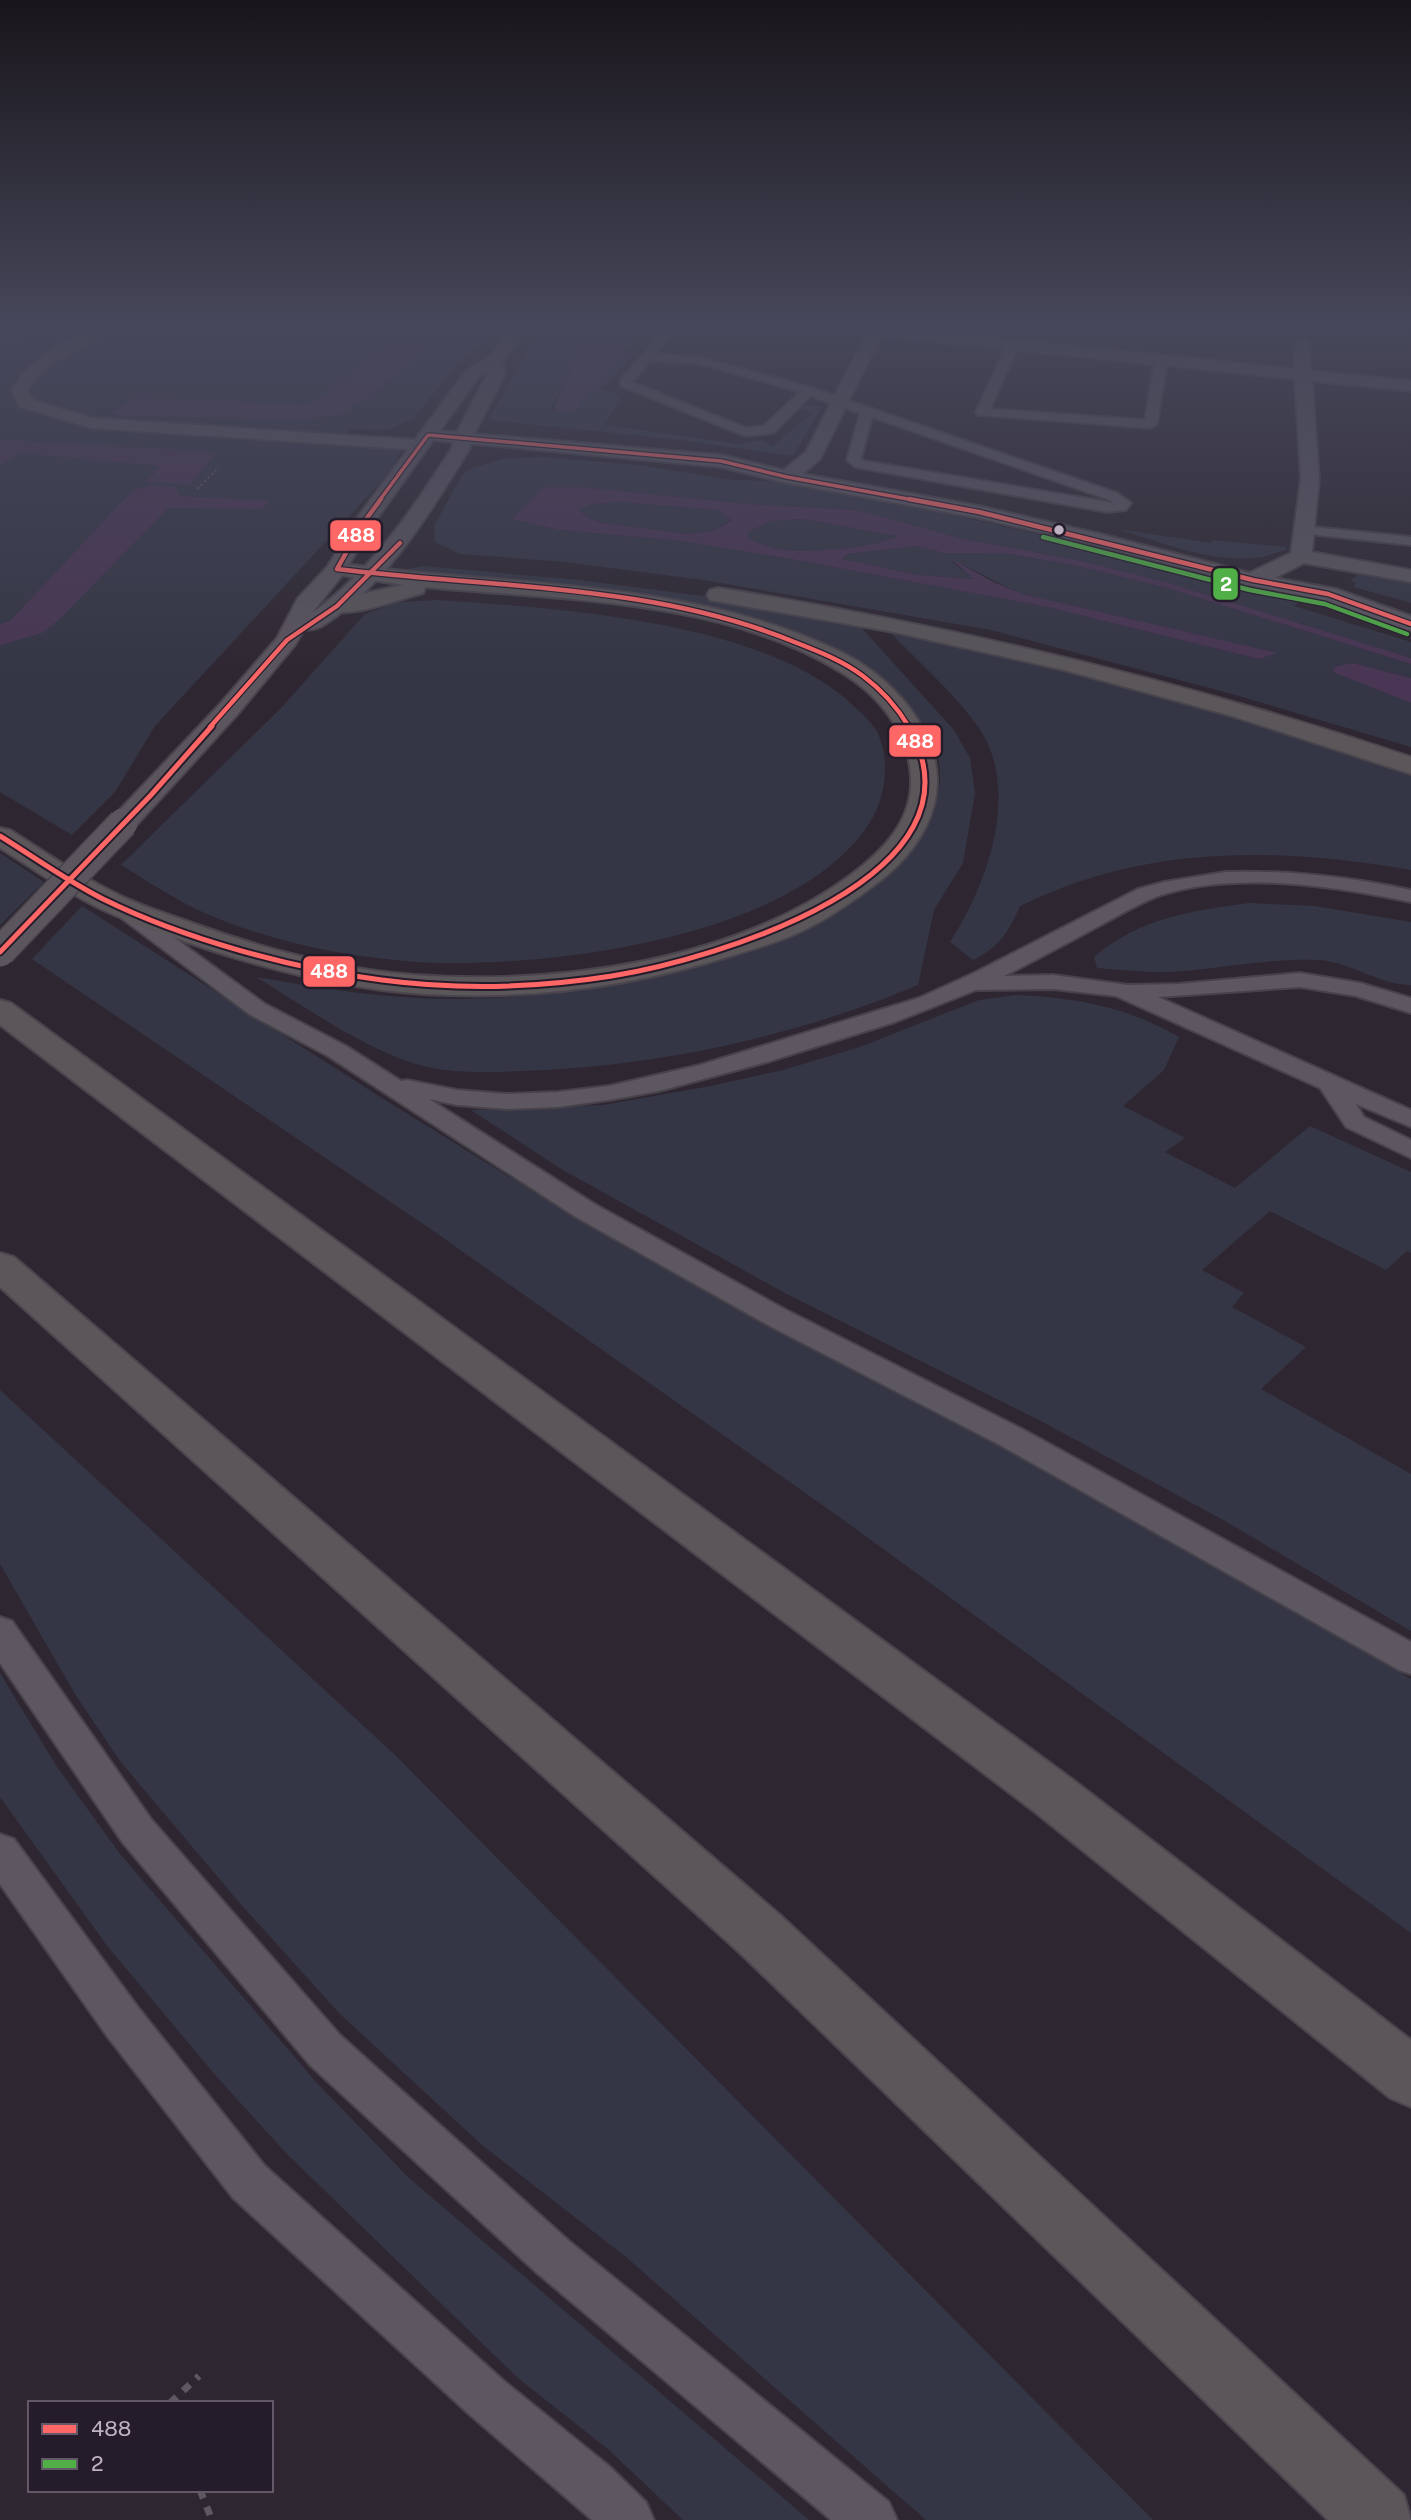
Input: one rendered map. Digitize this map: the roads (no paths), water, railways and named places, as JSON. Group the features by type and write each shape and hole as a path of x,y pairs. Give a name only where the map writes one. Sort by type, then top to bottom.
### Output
{"highway":[{"path":"337,569 378,567 659,586 907,627 1111,675 1248,714 1411,766"},
{"path":"0,836 116,905 210,941 289,965 361,979 449,986 528,983 620,973 715,952 790,926 865,878 896,852 916,820 926,791 922,757 907,722 879,687 834,658 745,623 700,612 602,596 438,582 378,567"},
{"path":"337,606 374,600 438,582"},
{"path":"0,1010 1043,1788 1411,2077"},
{"path":"0,1266 760,1934 1379,2520"}],"main road":[{"path":"0,952 219,720 287,640 306,603 337,569 361,526 422,443"},
{"path":"287,640 337,606 378,567 420,515 462,443"}],"street":[{"path":"457,443 787,477 1033,524 1253,580 1289,597 1311,603 1411,624"},
{"path":"787,477 814,455 820,443"},
{"path":"1301,556 1310,479 1306,443"},
{"path":"1253,580 1301,556 1411,576"}],"lane":[{"path":"859,443 854,460 860,464 1107,508 1121,507 1124,503 1112,496 956,443"},
{"path":"1304,530 1411,541"},
{"path":"380,1079 440,1096 513,1100 575,1097 659,1085 856,1027 964,988 1141,895 1192,882 1243,878 1292,879 1340,883 1411,896"},
{"path":"116,905 257,1009 337,1051 598,1218 776,1317 1011,1437 1188,1533 1411,1660"},
{"path":"964,988 1022,980 1075,982 1122,990 1178,992 1300,980 1360,990 1411,1006"},
{"path":"1122,990 1411,1119"},
{"path":"1331,1085 1355,1122 1411,1150"},
{"path":"0,1631 136,1831 325,2050 553,2257 872,2520"},
{"path":"0,1852 122,2021 249,2182 628,2520"}]}
